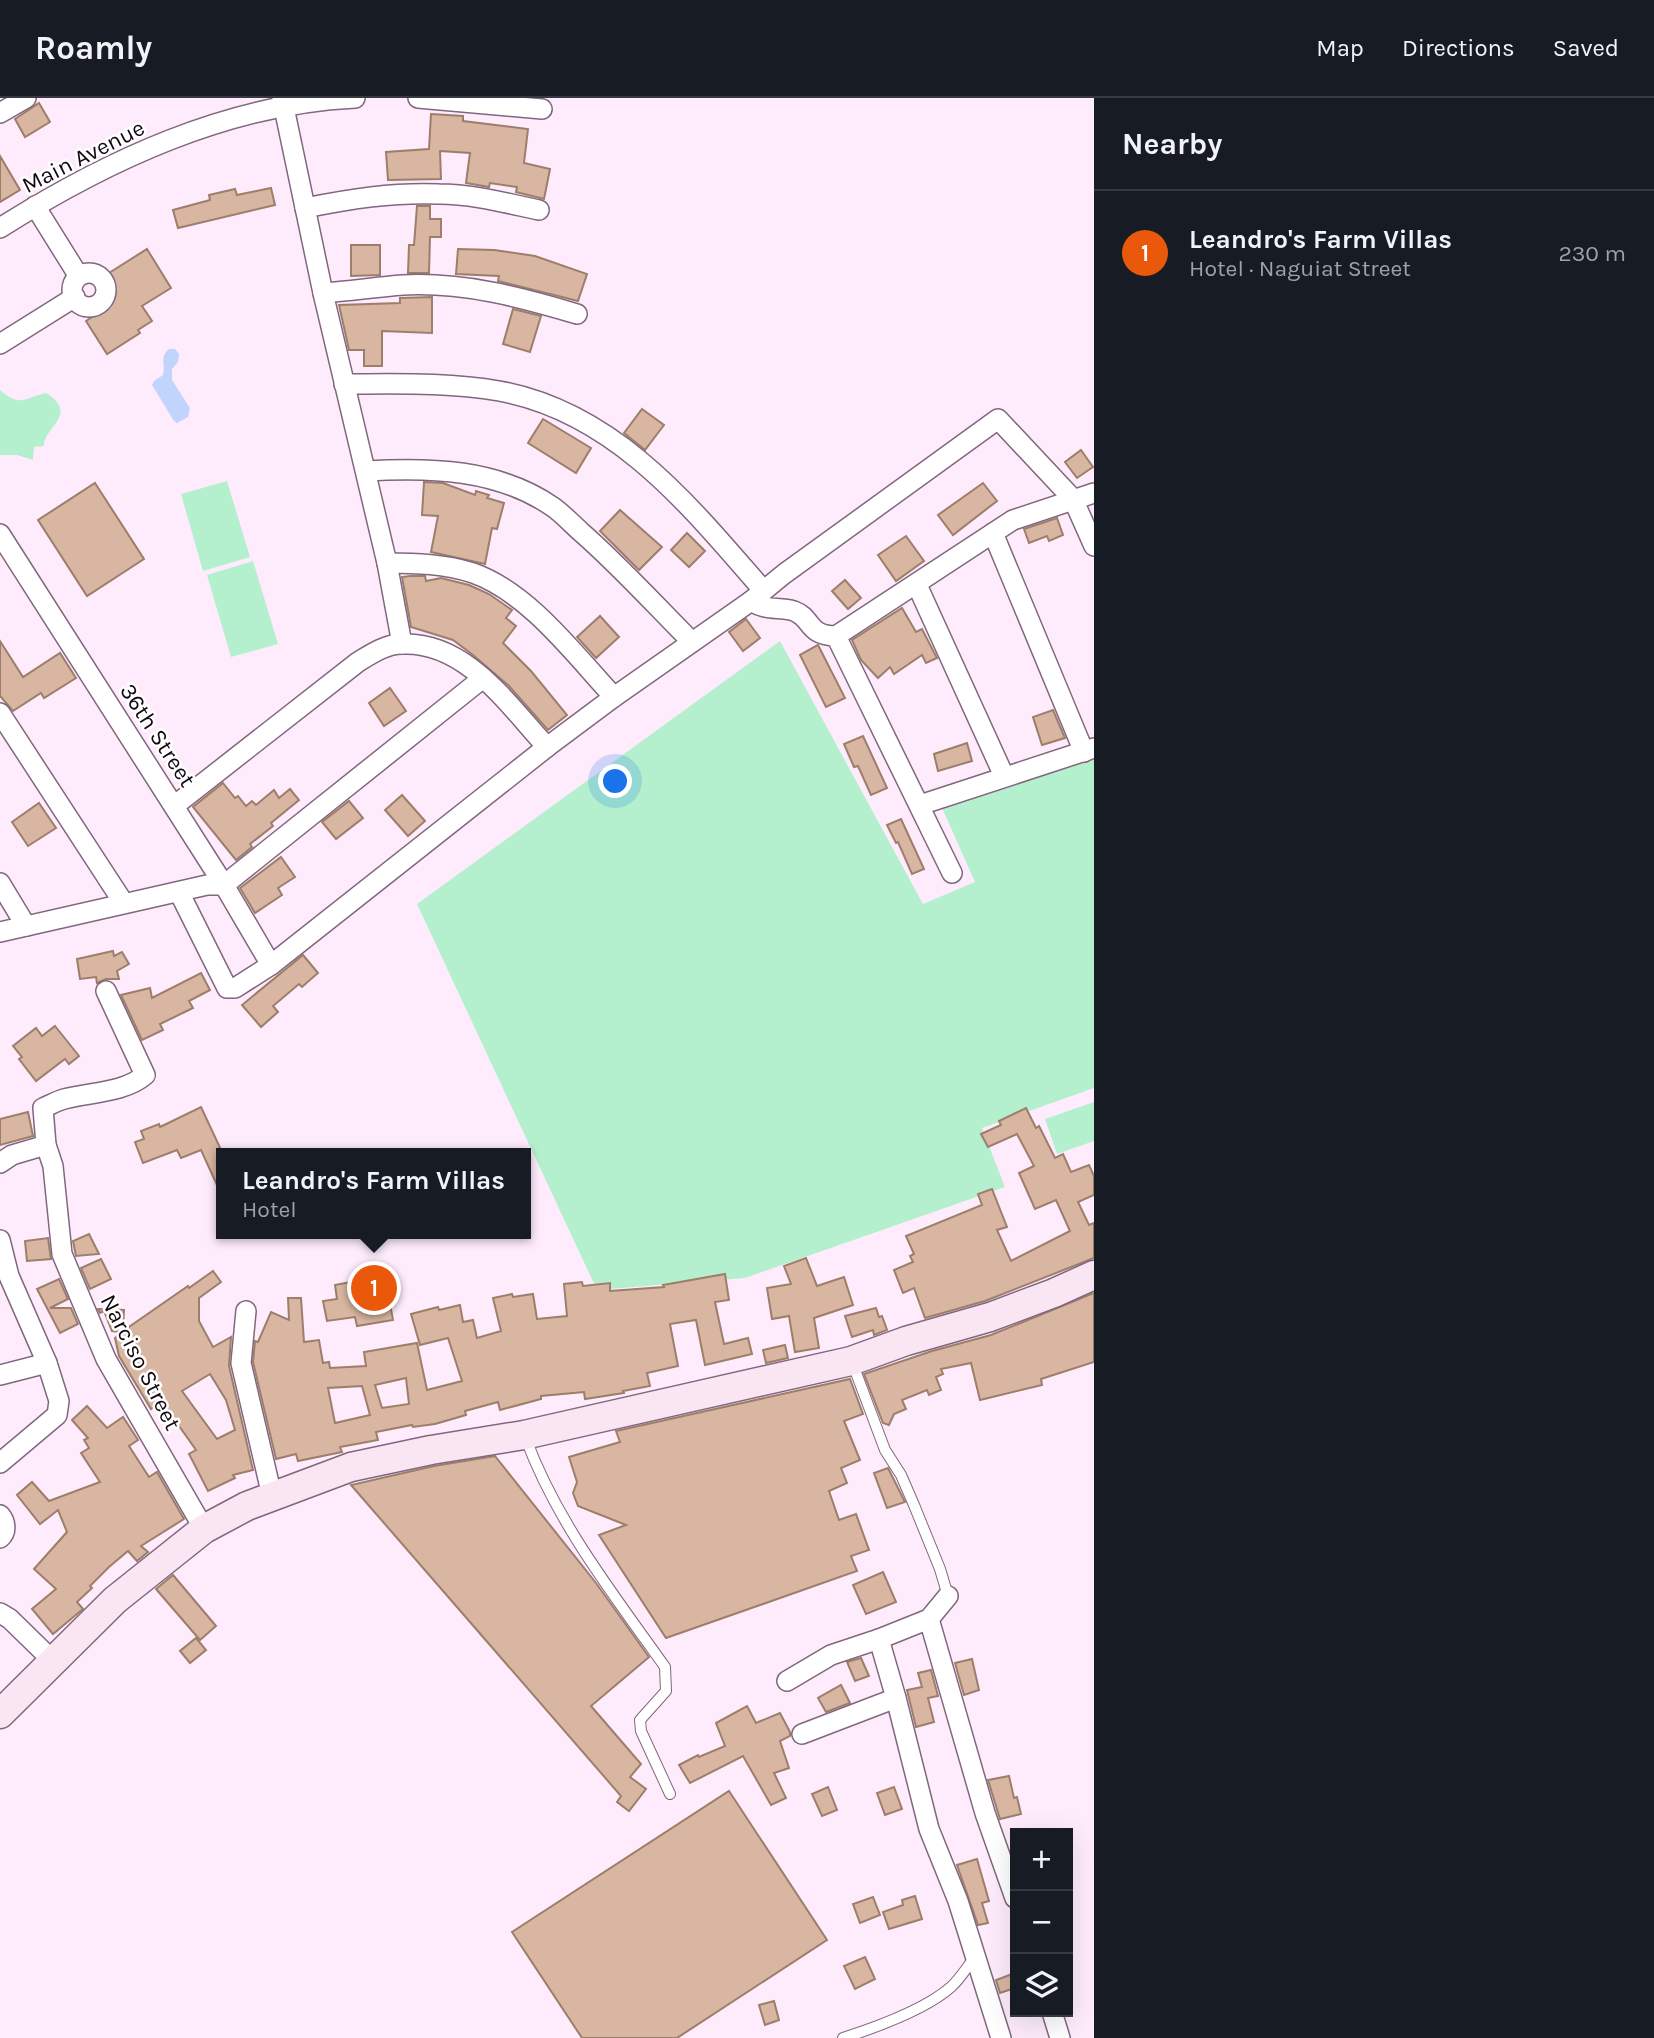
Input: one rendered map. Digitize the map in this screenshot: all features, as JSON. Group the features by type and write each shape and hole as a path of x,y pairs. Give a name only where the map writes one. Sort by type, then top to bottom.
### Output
{"street":[{"path":"0,113 26,98"},
{"name":"Main Avenue","path":"0,228 99,171 183,135 282,102 355,98"},
{"path":"418,98 542,109"},
{"path":"282,102 323,293 387,563 402,644"},
{"path":"305,208 391,194 441,194 490,199 540,210"},
{"path":"35,206 78,275"},
{"path":"85,272 94,274 105,285 106,295 102,302 89,307 80,303 72,289 73,281 78,275 85,272"},
{"path":"323,293 405,285 448,286 527,298 577,314"},
{"path":"0,344 75,297"},
{"path":"344,384 435,385 500,391 564,411 594,426 622,445 688,504 757,595 761,608 800,614 813,630 821,635 836,636 1013,520 1094,493"},
{"path":"179,892 227,988 235,988 271,965 614,697 998,419 1073,499 1094,546"},
{"path":"366,471 424,468 456,471 493,480 553,507 595,544 692,642"},
{"path":"920,805 1089,750 993,533"},
{"name":"36th Street","path":"0,534 7,559 174,806 225,885 271,965"},
{"path":"387,563 446,566 474,573 500,586 531,610 614,697"},
{"path":"917,585 1004,776"},
{"path":"836,636 952,873"},
{"path":"174,806 358,662 387,647 402,644 439,650 460,659 483,678 547,747"},
{"path":"0,932 123,902 207,885 225,885 483,678"},
{"path":"0,713 123,902"},
{"path":"1,888 26,926"},
{"name":"Narciso Street","path":"106,991 145,1074 125,1085 62,1100 43,1108 46,1144 53,1166 62,1254 106,1359 204,1529"},
{"path":"0,1163 12,1155 46,1144"},
{"path":"0,1240 4,1277 47,1363 59,1401 57,1415 0,1463"},
{"path":"0,1714 115,1600 204,1529 247,1506 351,1467 431,1450 524,1435 851,1361 906,1341 990,1317 1094,1275"},
{"path":"246,1311 240,1363 272,1496"},
{"path":"0,1375 47,1363"},
{"path":"0,1515 4,1519 5,1528 0,1538"},
{"path":"787,1681 831,1655 878,1640 929,1619 948,1596"},
{"path":"0,1614 10,1619 54,1662"},
{"path":"929,1619 985,1812 1013,1891"},
{"path":"878,1640 896,1698 929,1829 958,1901 1001,2038"},
{"path":"803,1734 896,1698"},
{"path":"1054,2017 1060,2038"}],"lane":[{"path":"851,1361 885,1450 915,1505 948,1596"},
{"path":"524,1435 577,1542 665,1667 666,1691 640,1720 641,1731 670,1794"},
{"path":"843,2038 933,2000 951,1986 975,1957"}],"green space":[{"path":"0,390 18,400 46,393 60,407 58,420 45,439 44,446 34,447 33,460 17,455 0,455"},
{"path":"227,481 250,557 203,571 181,494"},
{"path":"253,561 278,644 231,657 207,575"},
{"path":"780,641 923,904 975,882 942,808 1094,758 1094,1088 982,1128 1005,1187 745,1278 597,1290 417,904"},
{"path":"1094,1102 1094,1141 1057,1154 1045,1119"}],"water":[{"path":"169,349 175,349 179,354 178,362 172,369 172,380 190,408 188,417 177,423 152,385 163,375 163,358"}],"building":[{"path":"39,103 50,122 25,137 15,119"},
{"path":"431,114 463,116 463,121 528,129 524,163 550,169 544,199 516,192 517,187 490,183 489,187 466,183 470,153 440,151 441,179 388,180 386,152 429,149"},
{"path":"0,156 20,190 0,202"},
{"path":"271,188 275,205 178,228 173,210 210,200 209,195 235,189 237,195"},
{"path":"417,206 430,206 430,219 441,219 441,237 430,237 429,273 408,273 409,245 414,245"},
{"path":"351,245 380,245 380,275 351,276"},
{"path":"147,249 171,288 142,306 152,321 138,330 140,333 107,354 86,321 104,309 114,280 109,273"},
{"path":"458,249 494,250 535,256 587,274 578,301 498,281 499,276 456,274"},
{"path":"432,297 432,333 382,331 382,366 364,366 364,350 349,350 339,305 400,303 400,298"},
{"path":"513,309 541,316 530,352 503,344"},
{"path":"642,409 664,425 645,450 624,433"},
{"path":"543,419 591,448 576,473 528,443"},
{"path":"1081,450 1093,467 1077,478 1065,462"},
{"path":"424,482 443,483 475,495 476,491 489,495 487,498 504,503 497,529 492,528 485,564 431,552 438,516 422,515"},
{"path":"95,483 144,559 87,596 38,520"},
{"path":"983,483 997,501 953,535 938,515"},
{"path":"620,510 662,547 639,570 600,531"},
{"path":"1057,518 1063,535 1049,541 1047,536 1029,543 1024,529"},
{"path":"687,533 705,551 689,567 671,550"},
{"path":"906,536 924,561 896,581 878,555"},
{"path":"425,576 426,581 441,578 469,585 489,594 512,610 506,618 516,626 503,643 531,671 567,715 548,730 509,686 473,655 453,640 411,627 402,577"},
{"path":"845,580 861,598 848,609 832,591"},
{"path":"902,608 916,632 922,629 937,658 926,663 922,655 894,674 890,667 878,678 861,660 852,640"},
{"path":"600,616 619,637 596,658 577,637"},
{"path":"746,619 760,638 743,651 729,632"},
{"path":"0,641 23,677 60,653 76,678 44,698 41,693 13,711 0,696"},
{"path":"818,645 845,698 826,707 800,655"},
{"path":"390,688 406,711 384,726 369,703"},
{"path":"1053,710 1065,738 1042,745 1033,717"},
{"path":"863,736 887,788 871,795 844,744"},
{"path":"967,743 972,761 938,771 934,754"},
{"path":"223,783 235,798 238,796 246,806 252,801 256,805 274,790 279,798 290,789 299,800 271,823 273,826 250,844 252,847 236,860 193,807"},
{"path":"402,795 425,821 408,836 385,810"},
{"path":"349,801 363,818 336,839 322,822"},
{"path":"39,803 56,828 28,846 12,822"},
{"path":"901,819 924,869 912,874 887,825"},
{"path":"281,857 295,877 278,888 282,895 255,913 240,888"},
{"path":"113,951 114,956 122,952 129,964 117,971 119,979 106,979 97,983 96,977 80,979 77,959"},
{"path":"303,955 318,973 302,987 299,984 273,1006 278,1012 261,1027 242,1005"},
{"path":"201,973 210,990 189,1001 193,1008 160,1024 163,1030 142,1040 121,995 150,988 152,998"},
{"path":"55,1026 79,1056 69,1064 65,1059 36,1081 19,1059 22,1057 13,1046 36,1028 42,1036"},
{"path":"201,1107 220,1148 216,1148 216,1183 201,1150 181,1158 177,1150 143,1163 135,1142 144,1139 141,1131 159,1124 160,1127"},
{"path":"1026,1108 1036,1128 1039,1126 1055,1158 1063,1154 1071,1172 1089,1165 1094,1176 1094,1195 1078,1202 1089,1225 1094,1223 1094,1258 985,1301 925,1318 914,1288 903,1293 894,1270 913,1262 910,1256 914,1254 906,1236 982,1205 978,1194 992,1189 1007,1227 997,1230 1011,1261 1070,1231 1056,1200 1035,1209 1019,1173 1034,1166 1017,1134 988,1147 981,1134 1001,1125 999,1121"},
{"path":"28,1112 33,1136 0,1145 0,1119"},
{"path":"89,1234 99,1254 76,1256 73,1241"},
{"path":"48,1238 51,1259 27,1261 25,1241"},
{"path":"806,1258 817,1286 844,1277 853,1305 814,1318 819,1348 795,1352 789,1316 772,1319 767,1288 791,1284 784,1266"},
{"path":"101,1259 111,1279 90,1289 81,1268"},
{"path":"213,1271 221,1282 199,1298 199,1321 213,1347 231,1337 229,1366 253,1470 233,1475 235,1478 208,1491 189,1454 196,1450 162,1402 151,1409 119,1356 115,1338 122,1332 112,1331 104,1311 100,1313 98,1309 124,1310 123,1331 188,1286 189,1288","holes":["210,1374 226,1400 235,1430 217,1439 182,1391"]},
{"path":"725,1274 729,1300 715,1302 724,1344 748,1338 752,1354 705,1365 696,1320 670,1324 678,1366 647,1373 650,1386 585,1399 584,1392 541,1396 541,1399 500,1410 498,1402 465,1411 466,1415 435,1424 376,1432 378,1440 340,1447 342,1452 298,1461 296,1454 276,1459 253,1362 255,1341 258,1342 271,1312 289,1320 288,1298 301,1298 304,1342 319,1340 323,1363 329,1362 330,1368 366,1366 364,1352 417,1343 427,1390 462,1381 448,1338 420,1345 411,1314 460,1305 463,1322 473,1320 477,1338 501,1331 493,1298 533,1294 537,1319 567,1316 564,1284 582,1282 583,1286 610,1283 610,1291 664,1287 663,1285","holes":["406,1378 409,1404 382,1408 375,1385","362,1386 370,1415 335,1423 328,1388"]},
{"path":"59,1279 68,1299 50,1308 71,1308 78,1324 60,1333 37,1289"},
{"path":"356,1281 361,1309 390,1304 393,1320 357,1326 355,1317 327,1321 323,1301 337,1299 335,1285"},
{"path":"1094,1293 1094,1362 1041,1379 1042,1385 980,1400 971,1363 941,1369 943,1374 936,1377 941,1390 929,1395 927,1390 902,1400 906,1409 894,1414 889,1425 883,1423 864,1374 991,1335"},
{"path":"876,1308 887,1330 874,1335 873,1330 852,1337 845,1316"},
{"path":"785,1345 788,1358 766,1363 763,1350"},
{"path":"850,1379 863,1414 844,1421 860,1460 841,1468 847,1483 829,1491 839,1520 856,1514 869,1550 851,1556 857,1571 666,1638 599,1535 626,1525 578,1506 573,1493 577,1482 569,1457 620,1442 616,1431"},
{"path":"87,1406 107,1428 123,1417 138,1440 129,1446 149,1477 157,1472 184,1519 141,1546 148,1552 137,1561 128,1551 109,1567 77,1602 83,1609 53,1634 32,1609 56,1589 34,1569 67,1532 58,1510 40,1524 17,1495 32,1482 49,1501 100,1482 81,1453 89,1448 84,1440 88,1438 72,1420"},
{"path":"495,1456 596,1583 649,1657 591,1706 641,1764 630,1777 646,1789 629,1811 617,1802 621,1796 351,1485 434,1466"},
{"path":"888,1468 905,1502 887,1508 874,1473"},
{"path":"883,1572 896,1602 866,1614 853,1585"},
{"path":"173,1575 216,1626 200,1640 156,1589"},
{"path":"196,1638 206,1650 190,1663 180,1651"},
{"path":"861,1658 869,1676 855,1681 847,1662"},
{"path":"972,1659 979,1690 964,1695 955,1663"},
{"path":"931,1670 938,1696 928,1698 934,1722 916,1727 907,1690 922,1687 918,1673"},
{"path":"841,1685 850,1703 826,1712 818,1698"},
{"path":"747,1706 756,1723 780,1713 790,1732 790,1736 780,1741 789,1768 774,1773 786,1798 771,1805 743,1756 690,1783 679,1765 725,1746 716,1723"},
{"path":"1009,1776 1021,1814 1000,1819 988,1780"},
{"path":"828,1787 837,1810 822,1816 812,1794"},
{"path":"894,1787 902,1809 885,1815 877,1793"},
{"path":"729,1791 827,1940 677,2038 582,2038 512,1932"},
{"path":"977,1859 989,1901 982,1903 988,1923 978,1925 957,1865"},
{"path":"915,1896 922,1919 889,1929 883,1912 903,1905 902,1900"},
{"path":"873,1897 880,1915 860,1923 853,1904"},
{"path":"865,1957 875,1979 855,1989 844,1966"},
{"path":"1010,1975 1010,1990 1000,1993 996,1980"},
{"path":"774,2001 779,2020 765,2025 759,2005"}],"place":[{"name":"Leandro's Farm Villas","path":"374,1288"}]}
